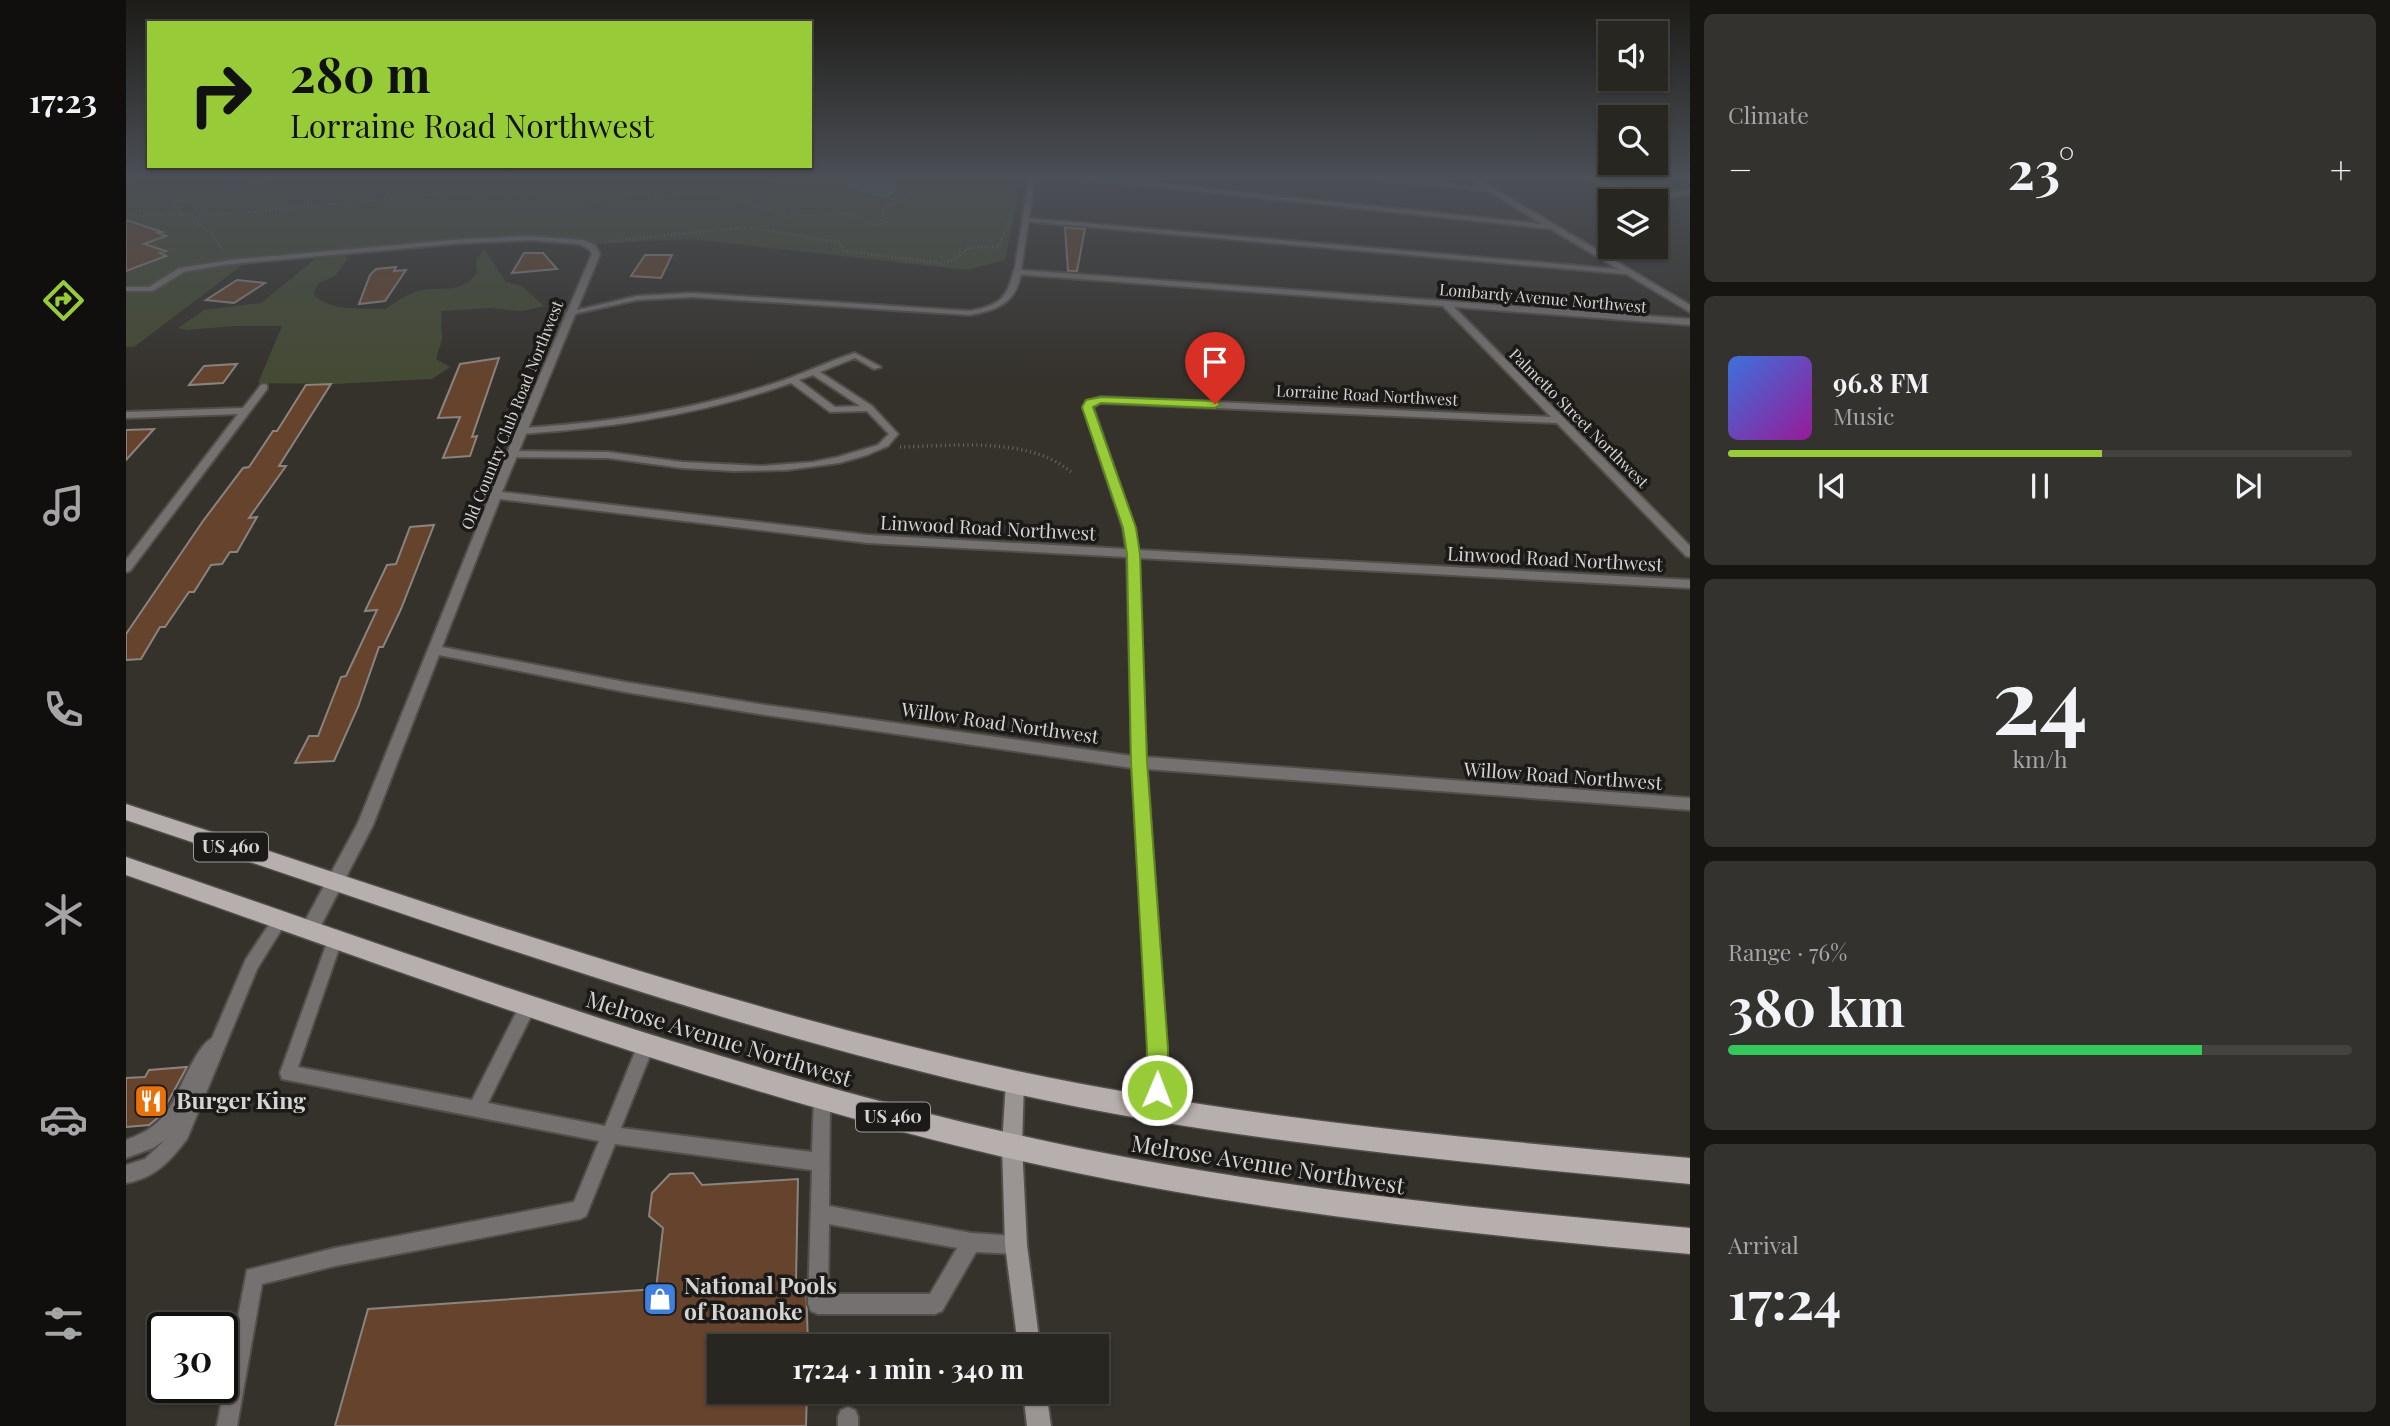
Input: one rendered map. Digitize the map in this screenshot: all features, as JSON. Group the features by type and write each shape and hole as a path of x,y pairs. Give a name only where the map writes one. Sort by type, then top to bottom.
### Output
{"main road":[{"name":"Melrose Avenue Northwest","path":"126,812 691,997 838,1040 1015,1082 1156,1110 1388,1143 1690,1171"},
{"name":"Melrose Avenue Northwest","path":"126,866 645,1048 822,1098 1012,1145 1117,1168 1314,1202 1418,1216 1690,1241"}],"street":[{"name":"Old Country Club Road Northwest","path":"231,258 416,245"},
{"name":"Old Country Club Road Northwest","path":"310,929 365,825 521,431 596,254 587,245"},
{"path":"1017,272 1021,245"},
{"path":"1581,245 1690,309"},
{"name":"Lombardy Avenue Northwest","path":"1017,272 1690,322"},
{"name":"Palmetto Street Northwest","path":"1446,304 1690,554"},
{"path":"126,568 264,387"},
{"name":"Lorraine Road Northwest","path":"1133,554 1129,528 1088,407 1090,403 1101,400 1559,420"},
{"path":"126,415 245,411"},
{"name":"Linwood Road Northwest","path":"497,495 833,536 1690,584"},
{"path":"1133,554 1139,762 1158,1049 1156,1110"},
{"name":"Willow Road Northwest","path":"435,650 625,687 759,709 1139,762 1690,804"},
{"path":"1015,1082 1012,1145 1016,1245 1027,1334"},
{"path":"1036,1404 1039,1426"}],"lane":[{"path":"1309,245 1627,272"},
{"path":"126,289 150,289 182,270 231,258"},
{"path":"569,313 637,298 692,295 970,313 1003,303 1015,286 1017,272"},
{"path":"521,431 593,426 675,414 734,400 815,373 855,355 877,367"},
{"path":"512,454 610,455 704,467 762,468 821,463 881,447 892,440 894,434 869,408 815,373"},
{"path":"793,380 833,410 869,408"},
{"path":"126,1174 140,1173 163,1157 181,1133 251,964 281,919"},
{"path":"335,940 288,1073 610,1135 821,1162"},
{"path":"476,1109 528,1006"},
{"path":"126,1149 142,1145 168,1128 200,1061 222,1036"},
{"path":"227,1426 254,1277 335,1257 580,1210 645,1048"},
{"path":"822,1098 818,1304 935,1304 971,1242"},
{"path":"820,1213 971,1242 1016,1245"}],"path":[{"path":"218,245 231,258"},
{"path":"840,245 844,251 941,263 953,260 969,248 998,247 999,245"},
{"path":"881,447 1010,446 1065,467 1071,472"}],"green space":[{"path":"126,245 395,245 299,252 241,266 134,347 126,347"},
{"path":"740,245 1008,245 1005,260 967,270"},
{"path":"484,249 506,282 522,286 544,306 522,311 490,308 441,311 442,339 436,359 450,367 432,379 334,384 258,383 282,326 186,330 178,328 204,310 261,303 315,259 344,255 348,258 336,275 319,283 313,294 328,304 337,306 386,309 415,292 463,285 477,273 476,260"}],"building":[{"path":"126,245 146,245 166,251 160,253 166,256 126,271"},
{"path":"1066,245 1082,245 1077,271 1068,271"},
{"path":"524,253 543,253 557,269 512,273"},
{"path":"645,255 672,255 661,278 631,276"},
{"path":"396,267 394,271 406,270 385,301 359,304 370,275 376,269"},
{"path":"237,280 265,283 234,303 206,300"},
{"path":"499,358 472,437 477,436 470,456 443,458 460,417 438,418 460,364"},
{"path":"237,364 223,383 189,385 204,366"},
{"path":"331,384 279,466 286,466 249,518 257,517 237,552 230,552 222,564 211,565 194,592 189,592 165,627 160,627 141,659 126,660 126,634 203,521 243,468 249,467 273,431 277,431 306,385"},
{"path":"154,429 126,460 126,430"},
{"path":"434,525 401,609 383,647 379,647 358,707 334,761 295,763 309,736 318,736 341,677 346,676 377,610 365,611 387,565 396,564 410,527"},
{"name":"Burger King","path":"187,1067 160,1116 149,1125 126,1127 126,1078 145,1077 149,1070"},
{"name":"National Pools of Roanoke","path":"693,1173 702,1185 798,1179 796,1281 806,1280 808,1334 707,1334 707,1404 807,1404 806,1426 335,1426 368,1309 656,1289 663,1228 649,1216 652,1193 670,1174"}],"place":[{"name":"Burger King","path":"151,1101"},
{"name":"National Pools of Roanoke","path":"660,1299"}],"route":[{"path":"1157,1090 1158,1049 1145,887 1139,762 1133,554 1129,528 1088,407 1090,403 1101,400 1215,404"}]}
